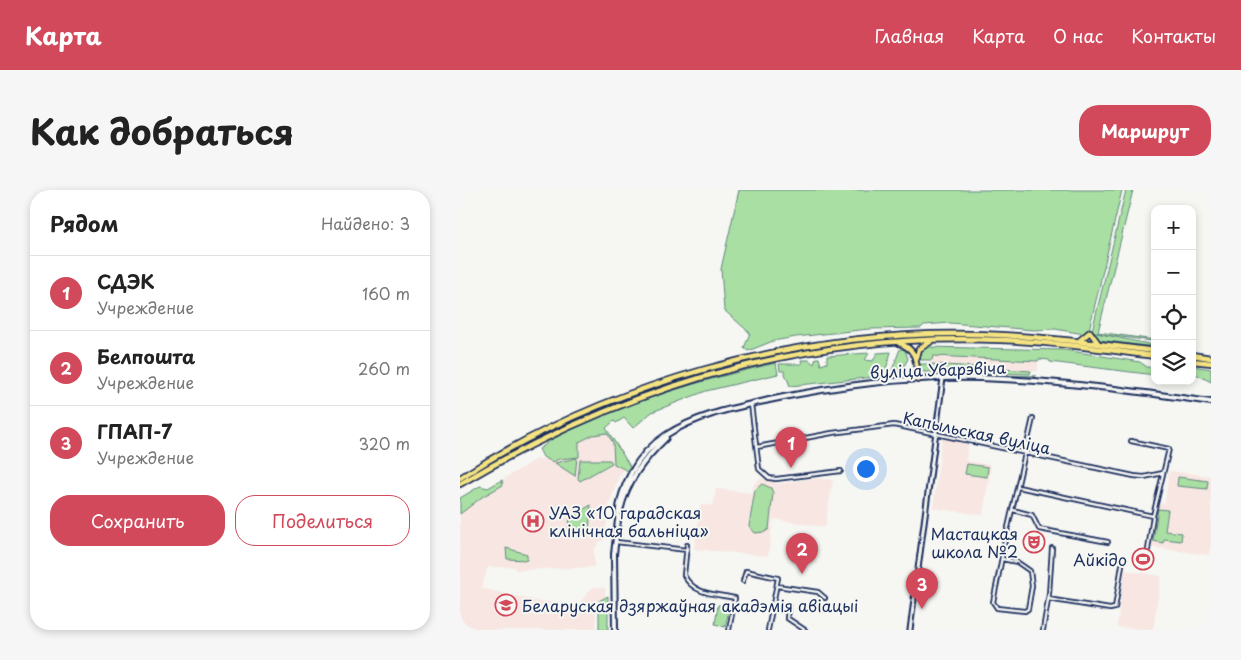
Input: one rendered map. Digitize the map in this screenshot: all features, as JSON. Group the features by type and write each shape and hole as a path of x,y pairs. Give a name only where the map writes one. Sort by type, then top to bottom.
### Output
{"highway":[{"path":"1078,341 1086,338 1090,332 1099,344"},
{"path":"460,478 540,434 609,402 695,372 852,341 930,334 1002,335 1078,341 1151,350"},
{"path":"916,361 919,349 934,340"},
{"path":"460,484 537,441 615,406 760,359 822,350 934,340 1045,342 1151,355"},
{"path":"896,342 910,348 916,361 918,380"},
{"path":"1196,356 1211,358"},
{"path":"1196,361 1211,363"}],"main road":[{"name":"вуліца Убарэвіча","path":"615,630 615,542 618,505 631,474 650,449 671,432 694,420 751,404 833,388 944,378 1046,382 1211,402"}],"street":[{"path":"910,630 944,378"},
{"path":"751,404 759,469 769,478 790,479 841,471"},
{"path":"1002,559 1026,566 1031,573 1032,586 1028,609 1025,611 998,608 993,602 1002,559 1018,488 1024,454 1033,418"},
{"name":"Капыльская вуліца","path":"757,447 885,425 937,434 1134,476 1144,477 1163,473"},
{"path":"1131,441 1168,448 1153,516 1148,550"},
{"path":"1018,488 1153,516"},
{"path":"1013,510 1032,514 1040,529 1108,542"},
{"path":"615,542 687,550"},
{"path":"687,545 684,574 693,587 702,592 736,598 729,630"},
{"path":"1043,630 1048,599 1052,548"},
{"path":"1048,599 1110,609 1114,608 1122,565"},
{"path":"743,581 746,571 778,578 768,630"},
{"path":"777,586 818,592 825,598"},
{"path":"788,606 787,618 803,630"}],"shaded area":[{"path":"932,356 1038,361 1038,371 932,367"},
{"name":"УАЗ «10 гарадская клінічная бальніца»","path":"604,425 627,462 619,476 609,505 604,540 600,541 594,550 594,567 515,570 515,567 488,567 481,588 535,601 552,602 552,607 563,606 563,610 570,611 575,608 593,587 605,588 605,602 596,603 596,630 460,630 460,505 535,460 546,458"},
{"path":"942,438 968,443 966,461 991,465 983,515 933,508"},
{"path":"1169,471 1211,476 1211,542 1209,555 1150,547 1158,503 1165,504"},
{"path":"814,478 833,480 825,527 773,519 768,556 694,549 701,504 713,506 716,489 752,493 754,484 760,479 772,480 778,484"},
{"path":"1124,570 1161,576 1153,630 1117,627"}],"green space":[{"path":"739,190 1122,190 1089,330 1084,334 1055,329 1034,330 950,323 924,325 921,328 869,329 796,337 773,341 748,351 744,348 750,333 724,310 721,269"},
{"path":"1126,190 1133,190 1098,332 1151,341 1106,335 1092,331"},
{"path":"1092,332 1151,345 1151,346 1099,340"},
{"path":"927,347 1064,350 1140,362 1151,368 1151,375 1039,359 1038,361 933,356 932,360 920,360 920,352"},
{"path":"900,349 905,350 908,359 899,375 892,370"},
{"path":"891,352 884,376 790,386 784,371 780,371 779,364 802,364 801,360 809,360 814,364 816,358 819,358 821,365 827,363 827,356 869,353 865,360 873,361 877,353"},
{"path":"776,363 778,374 706,391 652,412 633,428 624,418 616,423 614,421 606,428 628,463 630,467 628,471 614,464 613,443 607,433 593,435 579,442 579,457 559,459 553,462 543,457 539,449 558,436 638,402 720,377"},
{"path":"920,364 1031,371 1030,374 925,372 921,371"},
{"path":"1196,367 1211,369 1211,382 1196,374"},
{"path":"928,374 1036,376 929,376"},
{"path":"577,458 575,476 555,463"},
{"path":"580,460 610,460 612,463 580,481 578,479"},
{"path":"967,464 988,467 987,477 965,474"},
{"path":"1178,477 1208,481 1207,489 1177,486"},
{"path":"502,480 503,485 482,497 460,514 460,498 480,486 488,488"},
{"path":"762,484 771,488 773,493 769,529 765,532 755,533 749,526 755,490"},
{"path":"591,505 589,533 568,534 570,517"},
{"path":"1158,509 1168,510 1165,531 1182,533 1181,541 1164,539 1163,543 1153,541"},
{"path":"506,548 527,554 527,560 507,559"},
{"path":"608,596 608,630 599,630 599,601"},
{"path":"718,605 730,606 725,627 715,624"}],"place":[{"name":"СДЭК","path":"791,468"},
{"name":"УАЗ «10 гарадская клінічная бальніца»","path":"533,521"},
{"name":"Мастацкая школа №2","path":"1034,542"},
{"name":"Айкідо","path":"1143,559"},
{"name":"Белпошта","path":"802,574"},
{"name":"Беларуская дзяржаўная акадэмія авіацыі","path":"506,605"},
{"name":"ГПАП-7","path":"922,609"}]}
